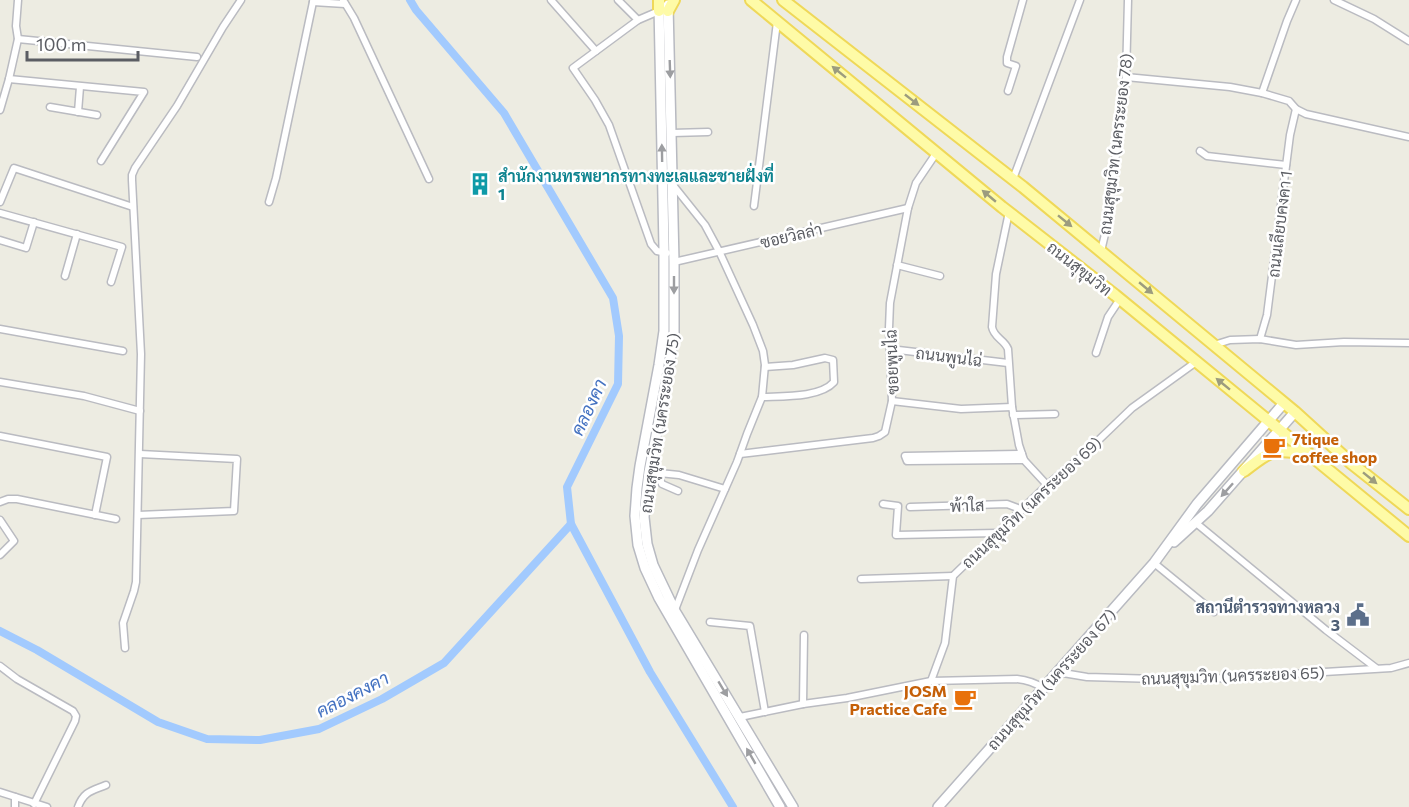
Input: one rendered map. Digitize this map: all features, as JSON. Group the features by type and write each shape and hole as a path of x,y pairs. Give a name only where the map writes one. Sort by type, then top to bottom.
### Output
{"main road":[{"path":"663,4 675,0"},
{"name":"ถนนสุขุมวิท","path":"751,0 1409,536"},
{"name":"ถนนสุขุมวิท","path":"783,0 1013,179 1409,509"},
{"path":"1244,471 1274,451 1309,454"}],"street":[{"path":"0,110 18,39 16,26 18,0"},
{"path":"125,648 123,624 136,582 140,454 141,354 132,175 241,0"},
{"path":"551,0 596,51"},
{"path":"618,0 638,20"},
{"path":"1008,91 1016,66 1007,63 1007,57 1023,0"},
{"path":"1013,179 1080,0"},
{"name":"ถนนสุขุมวิท (นครระยอง 78)","path":"1101,251 1106,230 1126,77 1128,0"},
{"path":"1262,93 1296,0"},
{"path":"1334,0 1374,19 1409,40"},
{"path":"269,202 276,178 312,1 344,2 354,18 429,179"},
{"path":"663,4 573,68 609,125 651,244 657,251 671,256"},
{"name":"ถนนสุขุมวิท (นครระยอง 75)","path":"663,4 672,133 671,256 664,331 637,488 635,516 638,544 645,568 659,598 780,807"},
{"name":"ถนนสุขุมวิท (นครระยอง 75)","path":"663,4 673,341 644,517 647,544 653,565 675,610 793,807"},
{"path":"754,206 777,22"},
{"path":"18,39 197,57"},
{"path":"1126,77 1230,87 1289,100 1296,109 1312,116 1407,137 1409,129"},
{"path":"9,79 144,92 102,161"},
{"path":"78,112 80,87"},
{"path":"50,107 97,115"},
{"name":"ถนนเลียบคงคา 1","path":"1260,339 1267,315 1290,135 1296,109"},
{"path":"672,133 708,132"},
{"path":"1200,151 1207,156 1286,165"},
{"name":"ซอยพูนไฉ่","path":"740,454 876,438 886,430 892,402 890,303 908,208 916,183 937,152"},
{"path":"0,202 14,168 133,207"},
{"path":"673,184 705,225 719,251 753,325 763,351 765,367 762,397 675,610"},
{"name":"ซอยวิลล่า","path":"671,256 719,251 908,208"},
{"path":"1009,212 996,274 992,327 994,334 1006,345 1008,353 1013,411 1023,457 1047,485"},
{"path":"0,213 122,247 111,282"},
{"path":"0,240 26,248 34,222"},
{"path":"65,276 77,234"},
{"path":"897,265 940,276"},
{"path":"1096,353 1108,317 1120,299"},
{"path":"0,329 123,351"},
{"path":"1214,346 1230,340 1260,339 1296,345 1344,342 1409,343"},
{"name":"ถนนพูนไฉ่","path":"890,349 1008,363"},
{"path":"762,397 811,393 829,388 834,382 832,360 825,358 793,365 765,367"},
{"name":"ถนนสุขุมวิท (นครระยอง 69)","path":"931,681 945,642 952,576 1132,408 1196,362"},
{"path":"0,382 84,396 140,411"},
{"path":"892,402 961,409 1055,414"},
{"name":"ถนนสุขุมวิท (นครระยอง 67)","path":"938,807 1154,563 1197,504 1283,404"},
{"name":"ถนนสุขุมวิท (นครระยอง 67)","path":"1163,551 1196,523 1294,412"},
{"path":"0,436 107,457 95,515"},
{"path":"138,515 234,511 237,459 140,454"},
{"path":"976,457 907,461 905,456 1023,457"},
{"path":"653,472 679,475 725,489"},
{"path":"653,472 662,484 678,491"},
{"path":"0,502 17,499 116,519"},
{"path":"883,504 898,506 896,536 997,533"},
{"name":"พ้าใส","path":"910,507 1011,504 1023,510"},
{"path":"0,520 14,541 0,555"},
{"path":"1196,523 1376,669"},
{"path":"1154,563 1214,612"},
{"path":"861,579 952,576"},
{"path":"710,622 750,626 765,712"},
{"path":"803,704 804,635"},
{"name":"ถนนสุขุมวิท (นครระยอง 65)","path":"1057,672 1087,677 1192,680 1376,669 1409,663"},
{"path":"0,666 17,679 73,711 75,716 75,721 34,804"},
{"path":"740,717 931,681 1017,679 1035,682 1043,688"},
{"path":"78,807 81,798 87,792 106,785"},
{"path":"0,792 47,807"},
{"path":"15,797 15,807"}],"waterway":[{"name":"คลองคา","path":"410,0 504,113 613,298 619,336 618,384 567,487 571,524 650,672 733,807"},
{"name":"คลองคงคา","path":"0,631 37,650 158,722 207,739 260,740 319,729 382,699 444,663 571,524"}],"place":[{"name":"สำนักงานทรพยากรทางทะเลและชายฝั่งที่ 1","path":"480,184"},
{"name":"7tique coffee shop","path":"1274,447"},
{"name":"สถานีตำรวจทางหลวง 3","path":"1358,615"},
{"name":"JOSM Practice Cafe","path":"965,699"}]}
